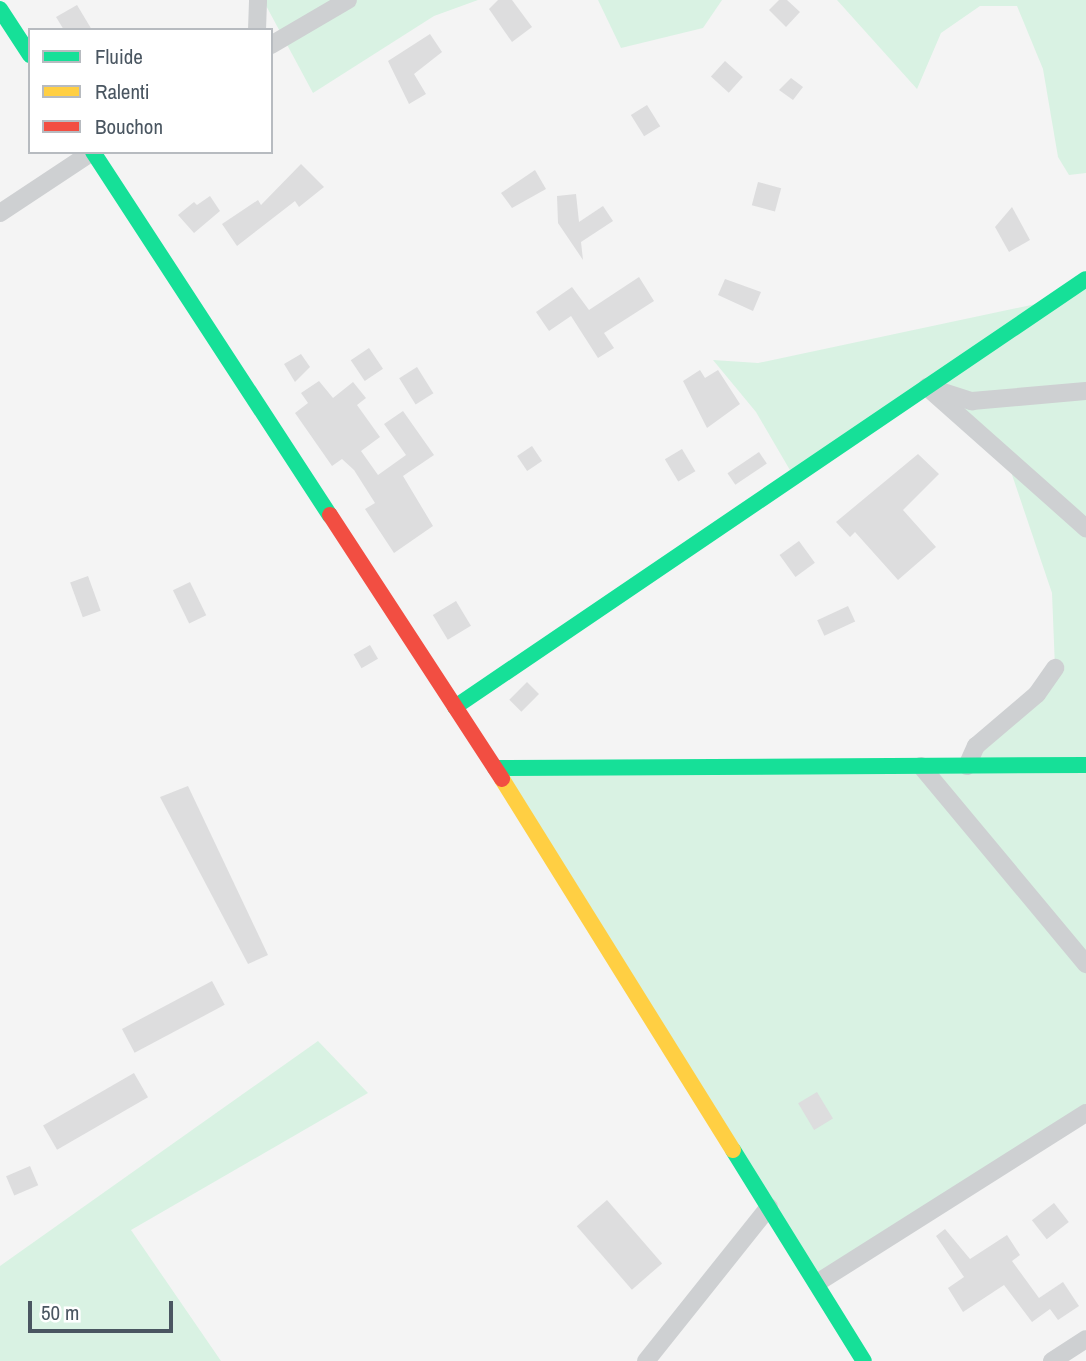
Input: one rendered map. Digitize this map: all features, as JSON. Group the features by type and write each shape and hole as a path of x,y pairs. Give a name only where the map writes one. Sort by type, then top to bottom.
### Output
{"main road":[{"path":"0,9 28,52"},
{"path":"93,154 495,768 864,1361"},
{"path":"455,707 1086,279"},
{"path":"495,768 1086,765"}],"street":[{"path":"257,28 258,0"},
{"path":"273,45 348,0"},
{"path":"0,213 89,154"},
{"path":"927,387 972,401 1086,390"},
{"path":"927,387 1086,528"},
{"path":"967,766 976,747 1037,694 1055,668"},
{"path":"921,766 1086,964"},
{"path":"817,1283 1086,1113"},
{"path":"646,1361 769,1207"},
{"path":"1052,1361 1086,1339"}],"green space":[{"path":"263,0 478,0 434,16 313,93"},
{"path":"598,0 722,0 703,28 621,48"},
{"path":"837,0 1086,0 1086,173 1069,175 1058,157 1043,69 1017,6 980,6 941,33 917,89"},
{"path":"1086,279 1086,1113 817,1283 495,768 967,765 1055,668 1052,593 1005,454 927,387 794,477 756,412 713,360 758,363 1055,300"},
{"path":"318,1041 368,1093 131,1230 221,1361 0,1361 0,1266"}],"building":[{"path":"498,0 512,0 532,27 512,42 489,9"},
{"path":"779,0 787,0 800,12 786,27 769,10"},
{"path":"77,5 91,28 63,28 56,17"},
{"path":"430,34 442,52 414,74 426,94 409,104 388,61"},
{"path":"725,61 743,77 729,93 711,77"},
{"path":"791,78 803,87 793,100 779,90"},
{"path":"647,105 660,126 644,136 631,115"},
{"path":"301,164 324,187 299,207 295,201 237,246 222,224 258,200 261,205"},
{"path":"535,170 546,189 512,208 501,193"},
{"path":"758,182 781,188 775,211 752,205"},
{"path":"576,194 579,222 603,206 613,221 581,242 583,260 558,223 557,196"},
{"path":"210,196 220,211 194,233 178,215 194,202 197,205"},
{"path":"1012,207 1030,240 1009,252 995,227"},
{"path":"639,277 654,301 604,333 614,348 598,358 571,316 549,331 536,312 572,287 589,310"},
{"path":"725,279 761,292 753,311 718,295"},
{"path":"369,348 383,369 365,381 351,360"},
{"path":"301,354 310,367 295,382 284,364"},
{"path":"417,367 433,393 416,404 399,378"},
{"path":"700,370 705,378 718,370 740,404 707,428 683,381"},
{"path":"319,381 333,398 353,382 366,398 357,405 380,437 361,451 378,475 406,455 384,424 403,411 434,455 403,476 433,526 394,553 365,509 375,503 354,470 342,459 332,466 295,413 308,403 301,393"},
{"path":"532,446 542,461 527,471 517,456"},
{"path":"682,449 695,471 678,482 665,459"},
{"path":"759,452 767,464 735,485 727,473"},
{"path":"918,454 939,474 903,510 936,547 898,580 855,532 850,537 836,522"},
{"path":"799,541 815,563 795,577 780,555"},
{"path":"88,576 101,611 83,617 70,582"},
{"path":"190,582 206,615 189,624 173,590"},
{"path":"456,601 471,626 448,640 433,615"},
{"path":"848,606 855,621 824,636 817,620"},
{"path":"370,645 378,659 362,668 354,654"},
{"path":"527,682 539,694 521,712 509,700"},
{"path":"188,786 268,955 248,964 160,797"},
{"path":"212,981 225,1005 135,1053 122,1029"},
{"path":"134,1073 148,1097 57,1150 43,1126"},
{"path":"817,1092 833,1119 814,1130 798,1103"},
{"path":"30,1166 38,1185 14,1195 6,1176"},
{"path":"607,1200 662,1263 632,1290 577,1226"},
{"path":"1054,1203 1069,1222 1047,1239 1032,1220"},
{"path":"945,1229 970,1259 1007,1235 1020,1255 1012,1261 1039,1298 1063,1282 1079,1306 1058,1320 1050,1309 1032,1322 1004,1285 963,1312 948,1288 964,1277 936,1236"}],"traffic: fast":[{"path":"0,9 28,52"},
{"path":"94,154 330,515"},
{"path":"455,707 1086,279"},
{"path":"495,768 1086,765"},
{"path":"733,1150 864,1361"}],"traffic: slow":[{"path":"502,779 733,1150"}],"traffic: jam":[{"path":"330,515 502,779"}]}
